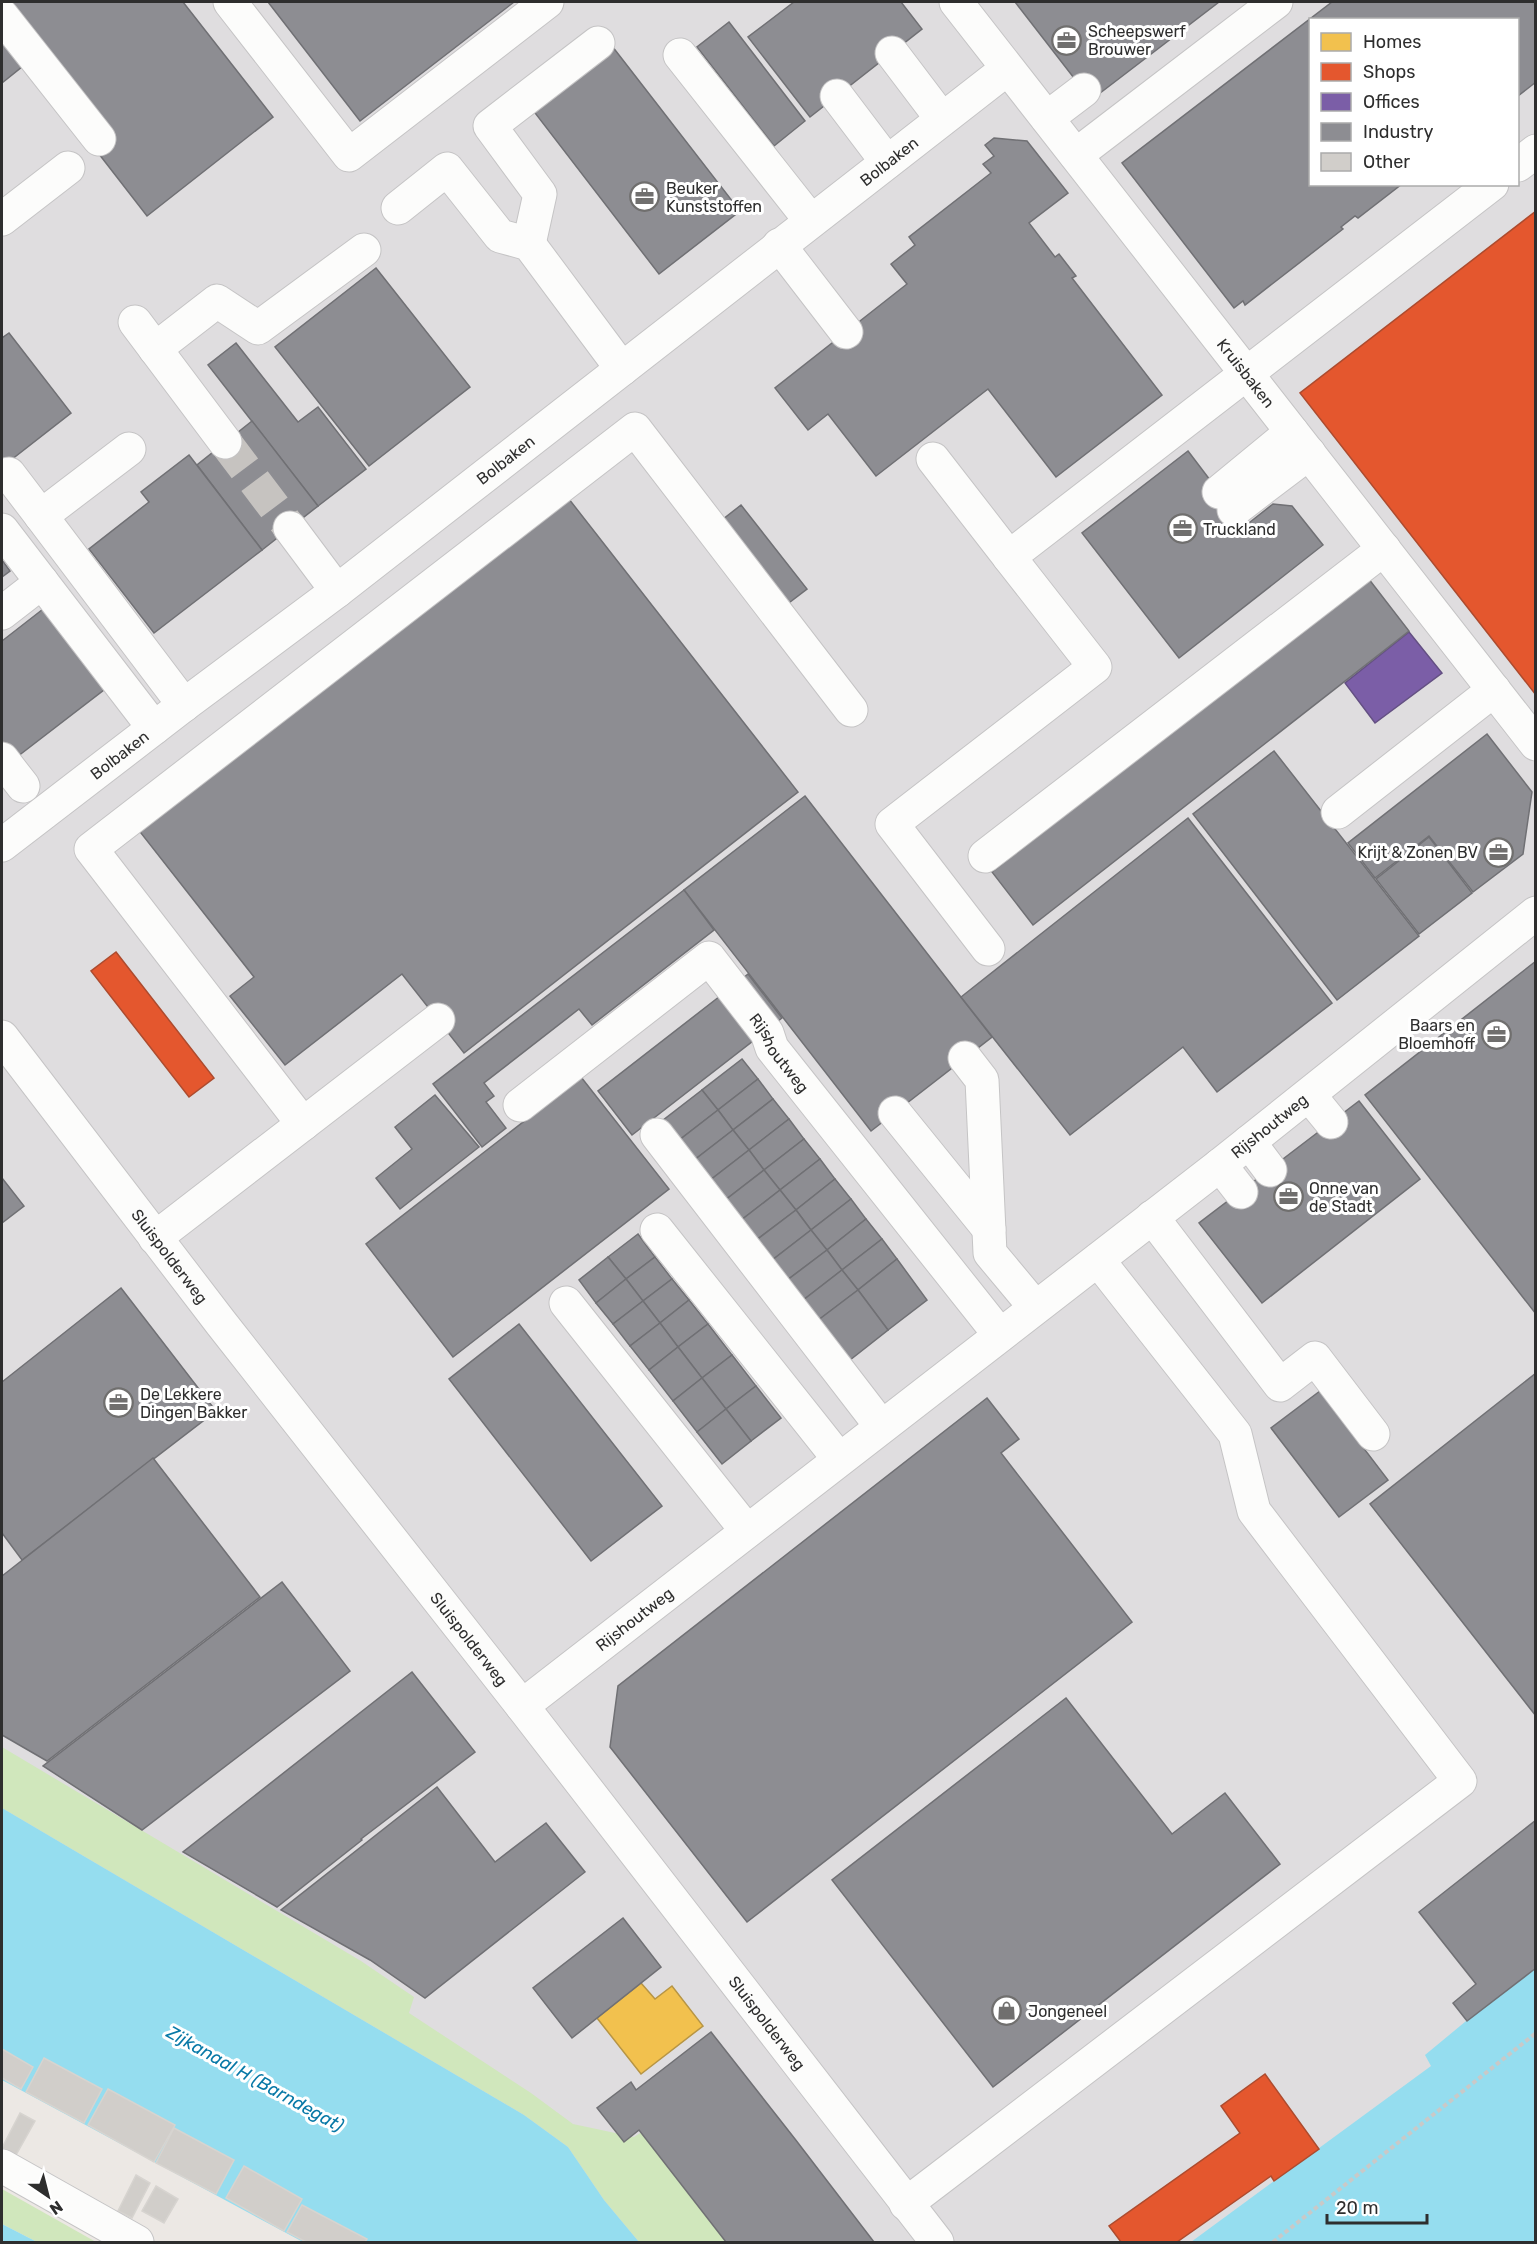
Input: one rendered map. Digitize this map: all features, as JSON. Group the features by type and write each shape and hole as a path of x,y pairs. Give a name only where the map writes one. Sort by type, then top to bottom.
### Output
{"street":[{"path":"230,2 349,155 547,2"},
{"name":"Kruisbaken","path":"956,2 1536,744"},
{"path":"1076,155 1276,2"},
{"path":"2,16 99,139"},
{"path":"529,244 540,195 490,126 598,43"},
{"path":"891,53 942,119"},
{"path":"680,55 810,222"},
{"name":"Bolbaken","path":"2,845 337,591 1007,69"},
{"path":"1047,118 1084,90"},
{"path":"837,96 887,162"},
{"path":"1519,164 1536,151"},
{"path":"2,219 68,168"},
{"path":"398,208 447,169 500,236 529,244 622,369"},
{"path":"1009,557 1489,186"},
{"path":"779,245 846,332"},
{"path":"155,349 217,301 258,328 364,250"},
{"path":"135,322 225,442"},
{"path":"303,1124 91,849 634,429 851,710"},
{"path":"1226,501 1301,443"},
{"path":"41,516 129,449"},
{"path":"933,459 1095,667 892,824 988,949"},
{"path":"9,474 184,705"},
{"path":"290,528 337,591"},
{"path":"2,530 154,728"},
{"path":"985,856 1384,549"},
{"path":"2,613 42,582"},
{"path":"1338,812 1494,690"},
{"path":"2,759 23,786"},
{"name":"Rijshoutweg","path":"522,1706 1220,1165 1536,913"},
{"name":"Rijshoutweg","path":"520,1105 709,958 767,1034 772,1048 1000,1335"},
{"path":"156,1238 438,1020"},
{"name":"Sluispolderweg","path":"2,1037 937,2242"},
{"path":"965,1058 982,1080 990,1253 1035,1307"},
{"path":"1309,1095 1331,1122"},
{"path":"894,1113 989,1229"},
{"path":"657,1135 881,1426"},
{"path":"1248,1142 1270,1170"},
{"path":"1220,1165 1241,1192"},
{"path":"1152,1217 1280,1385 1315,1358 1373,1434"},
{"path":"657,1230 839,1460"},
{"path":"906,2204 1460,1782 1254,1511 1235,1434 1098,1260"},
{"path":"567,1303 747,1531"},
{"path":"2,2166 136,2242"}],"path":[{"path":"1273,2242 1536,2033"}],"shaded area":[{"path":"2,2 1535,2 1535,2242 441,2242 2,1982"}],"green space":[{"path":"2,1747 361,1961 414,1997 409,2013 531,2093 573,2124 634,2137 648,2128 733,2242 639,2242 604,2200 568,2147 524,2115 2,1808"},
{"path":"2,2189 96,2242 37,2242 2,2224"}],"water":[{"name":"Zijkanaal H (Barndegat)","path":"2,1808 524,2115 568,2147 604,2200 639,2242 303,2242 2,2080"},
{"path":"1535,1964 1535,2242 1191,2242 1431,2066 1425,2055"},
{"path":"2,2224 37,2242 2,2242"}],"building: Homes":[{"path":"641,1983 655,1999 672,1986 703,2026 641,2074 597,2018"}],"building: Shops":[{"path":"1536,211 1536,695 1300,393"},
{"path":"116,952 214,1078 189,1097 91,971"},
{"path":"1265,2074 1319,2149 1274,2181 1271,2176 1177,2242 1121,2242 1109,2226 1240,2133 1221,2106"}],"building: Offices":[{"path":"1409,632 1442,673 1375,723 1345,683"}],"building: Industry":[{"path":"9,2 183,2 273,117 147,216 92,145"},
{"path":"268,2 514,2 360,121"},
{"path":"794,2 901,2 922,29 810,117 748,37"},
{"path":"1015,2 1219,2 1091,100"},
{"path":"1332,2 1535,2 1536,82 1519,95 1519,18 1311,18"},
{"path":"1309,20 1309,186 1399,186 1358,218 1355,216 1341,227 1343,229 1245,305 1243,301 1234,308 1122,163"},
{"path":"729,22 805,121 774,146 697,47"},
{"path":"2,38 23,66 2,83"},
{"path":"612,46 740,211 659,274 532,109"},
{"path":"994,138 1027,141 1068,193 1029,223 1055,257 1059,254 1076,276 1072,278 1162,395 1056,477 988,389 876,476 828,414 808,430 775,388 907,284 891,264 915,245 909,237 991,173 983,164 994,156 985,145"},
{"path":"376,268 470,387 369,466 275,347"},
{"path":"9,333 71,413 2,467 2,338"},
{"path":"236,343 298,422 318,407 366,469 318,506 208,365"},
{"path":"252,421 318,506 262,550 197,465"},
{"path":"1188,451 1245,526 1273,504 1292,506 1323,545 1179,658 1082,533"},
{"path":"189,455 262,550 154,633 89,549 149,502 141,492"},
{"path":"565,494 798,792 464,1053 402,974 285,1065 230,996 254,977 137,828"},
{"path":"741,505 807,589 773,615 708,531"},
{"path":"2,560 10,571 2,577"},
{"path":"1368,578 1409,631 1033,925 992,872"},
{"path":"47,606 109,686 13,760 2,745 2,641"},
{"path":"1487,734 1532,792 1523,854 1473,892 1429,836 1375,878 1348,843"},
{"path":"1274,751 1419,936 1337,1000 1193,814"},
{"path":"805,796 992,1037 871,1131 684,890"},
{"path":"1188,818 1332,1003 1217,1092 1183,1047 1070,1135 961,997"},
{"path":"1429,837 1472,893 1419,934 1376,879"},
{"path":"684,890 714,930 592,1025 579,1009 484,1083 494,1096 486,1102 506,1128 482,1147 433,1084"},
{"path":"1536,961 1536,1314 1365,1095"},
{"path":"748,974 782,1018 772,1026 738,982"},
{"path":"724,993 758,1037 632,1135 598,1091"},
{"path":"742,1059 758,1079 718,1110 702,1090"},
{"path":"581,1077 669,1189 453,1357 366,1244"},
{"path":"758,1079 773,1099 733,1130 718,1110"},
{"path":"702,1090 718,1110 678,1141 662,1121"},
{"path":"435,1095 479,1147 400,1209 376,1178 412,1149 395,1127"},
{"path":"773,1099 789,1119 749,1150 733,1130"},
{"path":"1359,1101 1420,1179 1262,1303 1199,1223"},
{"path":"718,1110 733,1130 693,1161 678,1141"},
{"path":"789,1119 804,1139 764,1170 749,1150"},
{"path":"733,1130 749,1150 709,1181 693,1161"},
{"path":"804,1139 820,1159 780,1190 764,1170"},
{"path":"749,1150 764,1170 724,1201 709,1181"},
{"path":"820,1159 835,1179 796,1210 780,1190"},
{"path":"764,1170 780,1190 740,1221 724,1201"},
{"path":"2,1178 24,1206 2,1223"},
{"path":"835,1179 851,1199 811,1230 796,1210"},
{"path":"780,1190 796,1210 755,1241 740,1221"},
{"path":"851,1199 866,1219 827,1250 811,1230"},
{"path":"796,1210 811,1230 771,1261 755,1241"},
{"path":"866,1219 882,1239 842,1270 827,1250"},
{"path":"811,1230 827,1250 786,1281 771,1261"},
{"path":"638,1234 655,1257 626,1279 608,1257"},
{"path":"882,1239 897,1259 858,1290 842,1270"},
{"path":"827,1250 842,1270 802,1301 786,1281"},
{"path":"608,1257 626,1279 596,1303 579,1280"},
{"path":"655,1257 672,1279 643,1301 626,1279"},
{"path":"897,1259 927,1300 888,1330 858,1290"},
{"path":"842,1270 858,1290 817,1321 802,1301"},
{"path":"626,1279 643,1301 613,1324 596,1303"},
{"path":"672,1279 689,1300 660,1323 643,1301"},
{"path":"121,1288 216,1411 22,1560 2,1533 2,1382"},
{"path":"858,1290 888,1330 850,1360 817,1321"},
{"path":"689,1300 708,1324 678,1347 660,1323"},
{"path":"643,1301 660,1323 630,1346 613,1324"},
{"path":"660,1323 678,1347 649,1370 630,1346"},
{"path":"519,1324 662,1506 591,1561 449,1379"},
{"path":"708,1324 732,1355 702,1378 678,1347"},
{"path":"678,1347 702,1378 673,1401 649,1370"},
{"path":"732,1355 756,1386 726,1409 702,1378"},
{"path":"1536,1373 1536,1716 1370,1504"},
{"path":"702,1378 726,1409 697,1432 673,1401"},
{"path":"756,1386 781,1418 751,1441 726,1409"},
{"path":"1320,1391 1388,1480 1339,1517 1271,1428"},
{"path":"987,1398 1019,1439 1001,1453 1132,1622 747,1922 610,1747 618,1686"},
{"path":"726,1409 751,1441 722,1464 697,1432"},
{"path":"153,1458 260,1597 47,1761 2,1735 2,1576"},
{"path":"282,1582 350,1671 142,1830 43,1766"},
{"path":"412,1672 475,1752 277,1907 183,1852"},
{"path":"1066,1698 1172,1834 1225,1793 1280,1864 993,2087 832,1880"},
{"path":"437,1787 495,1862 546,1823 585,1872 425,1998 370,1960 281,1910"},
{"path":"1536,1820 1536,1968 1467,2021 1453,2003 1476,1984 1419,1912"},
{"path":"623,1918 661,1967 572,2038 533,1988"},
{"path":"711,2032 874,2242 726,2242 639,2130 624,2142 597,2108 631,2082 636,2090"}],"building: Other":[{"path":"2,2049 33,2067 21,2089 2,2078"},
{"path":"44,2058 102,2089 84,2123 26,2092"},
{"path":"108,2089 175,2125 154,2162 88,2125"},
{"path":"20,2113 35,2121 16,2155 2,2148"},
{"path":"174,2128 234,2160 216,2194 156,2163"},
{"path":"244,2166 302,2199 284,2231 226,2198"},
{"path":"136,2175 150,2183 132,2218 118,2211"},
{"path":"156,2186 178,2199 164,2223 142,2211"},
{"path":"302,2205 367,2239 365,2242 306,2242 287,2232"}],"tunnel":[{"path":"225,442 290,528"}],"place":[{"name":"Scheepswerf Brouwer","path":"1067,40"},
{"name":"Beuker Kunststoffen","path":"645,197"},
{"name":"Truckland","path":"1182,529"},
{"name":"Krijt & Zonen BV","path":"1499,852"},
{"name":"Baars en Bloemhoff","path":"1496,1034"},
{"name":"Onne van de Stadt","path":"1288,1197"},
{"name":"De Lekkere Dingen Bakker","path":"119,1403"},
{"name":"Jongeneel","path":"1007,2011"}]}
